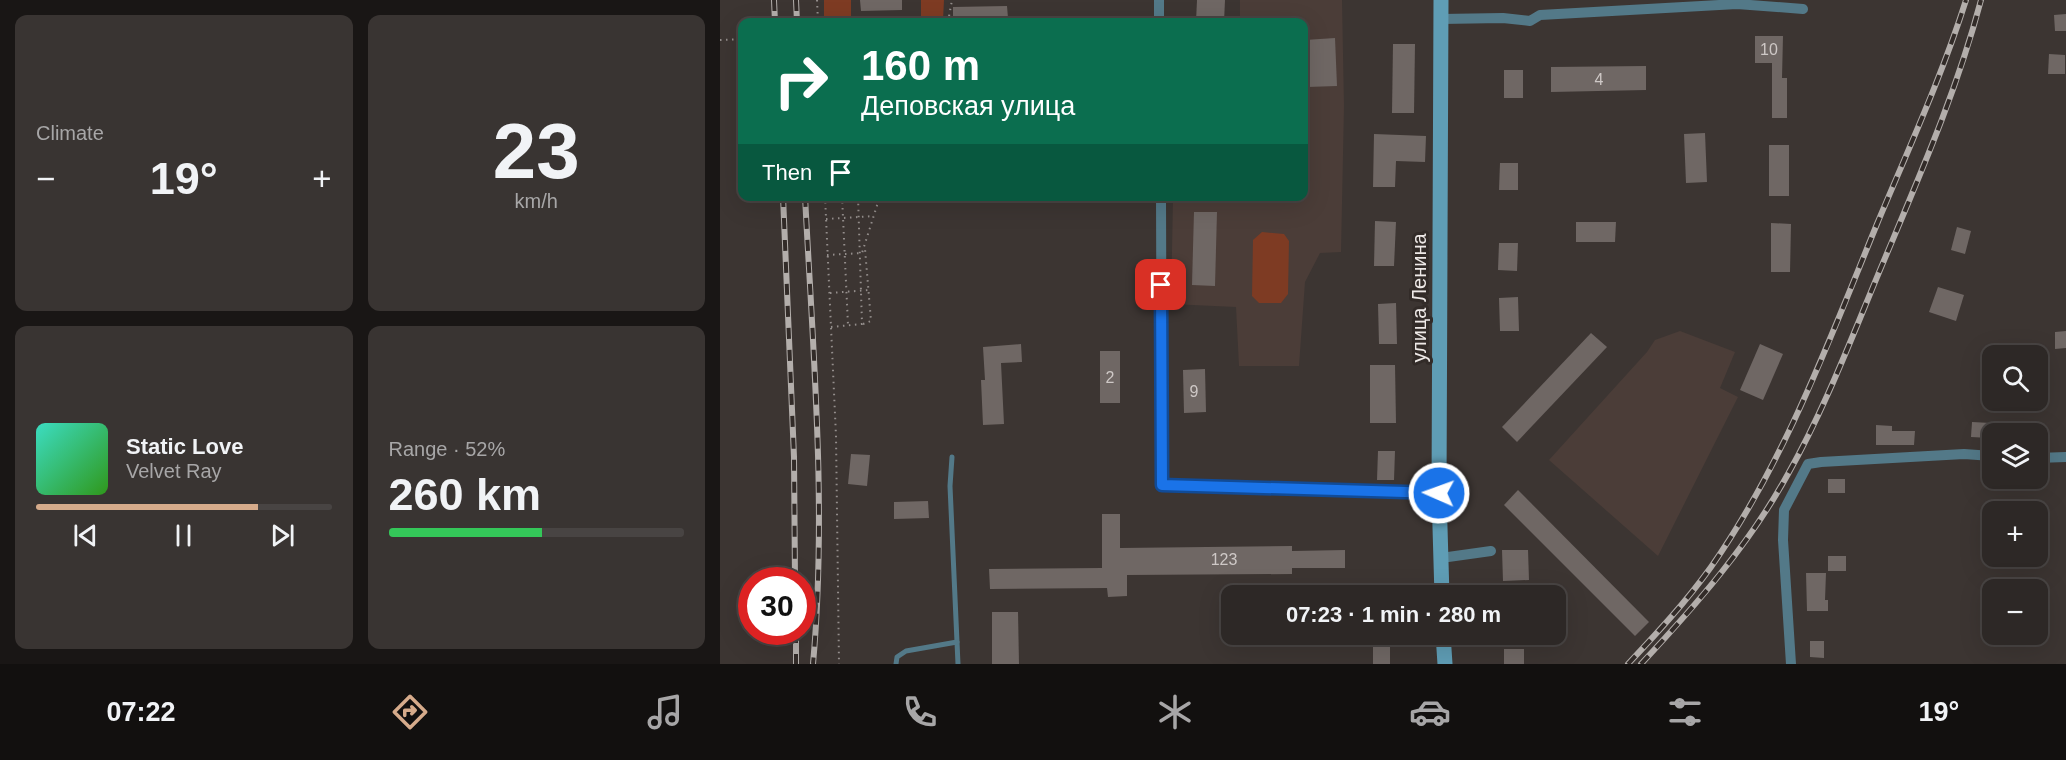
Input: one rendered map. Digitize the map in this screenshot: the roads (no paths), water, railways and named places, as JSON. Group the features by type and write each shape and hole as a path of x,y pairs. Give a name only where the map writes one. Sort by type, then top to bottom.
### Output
{"main road":[{"name":"улица Ленина","path":"1441,0 1439,493 1442,585"},
{"path":"1444,645 1445,664"}],"street":[{"path":"1159,0 1159,18"},
{"path":"1441,19 1503,18 1530,21 1540,15 1737,4 1803,9"},
{"path":"1161,201 1162,485 1439,493"},
{"path":"1791,664 1783,540 1784,510 1808,464 1964,454 1982,455"},
{"path":"2048,458 2066,457"},
{"path":"1441,558 1491,551"}],"lane":[{"path":"952,457 950,486 958,664"},
{"path":"896,664 897,657 906,651 957,642"}],"railway":[{"path":"774,0 775,18"},
{"path":"796,0 797,18"},
{"path":"1628,664 1681,605 1711,567 1737,527 1783,444 1823,357 1924,113 1966,0"},
{"path":"1641,664 1701,597 1739,550 1773,500 1816,420 1927,158 1962,64 1981,0"},
{"path":"783,201 794,457 795,567"},
{"path":"805,201 819,489 817,606 813,664"},
{"path":"796,645 796,664"}]}
